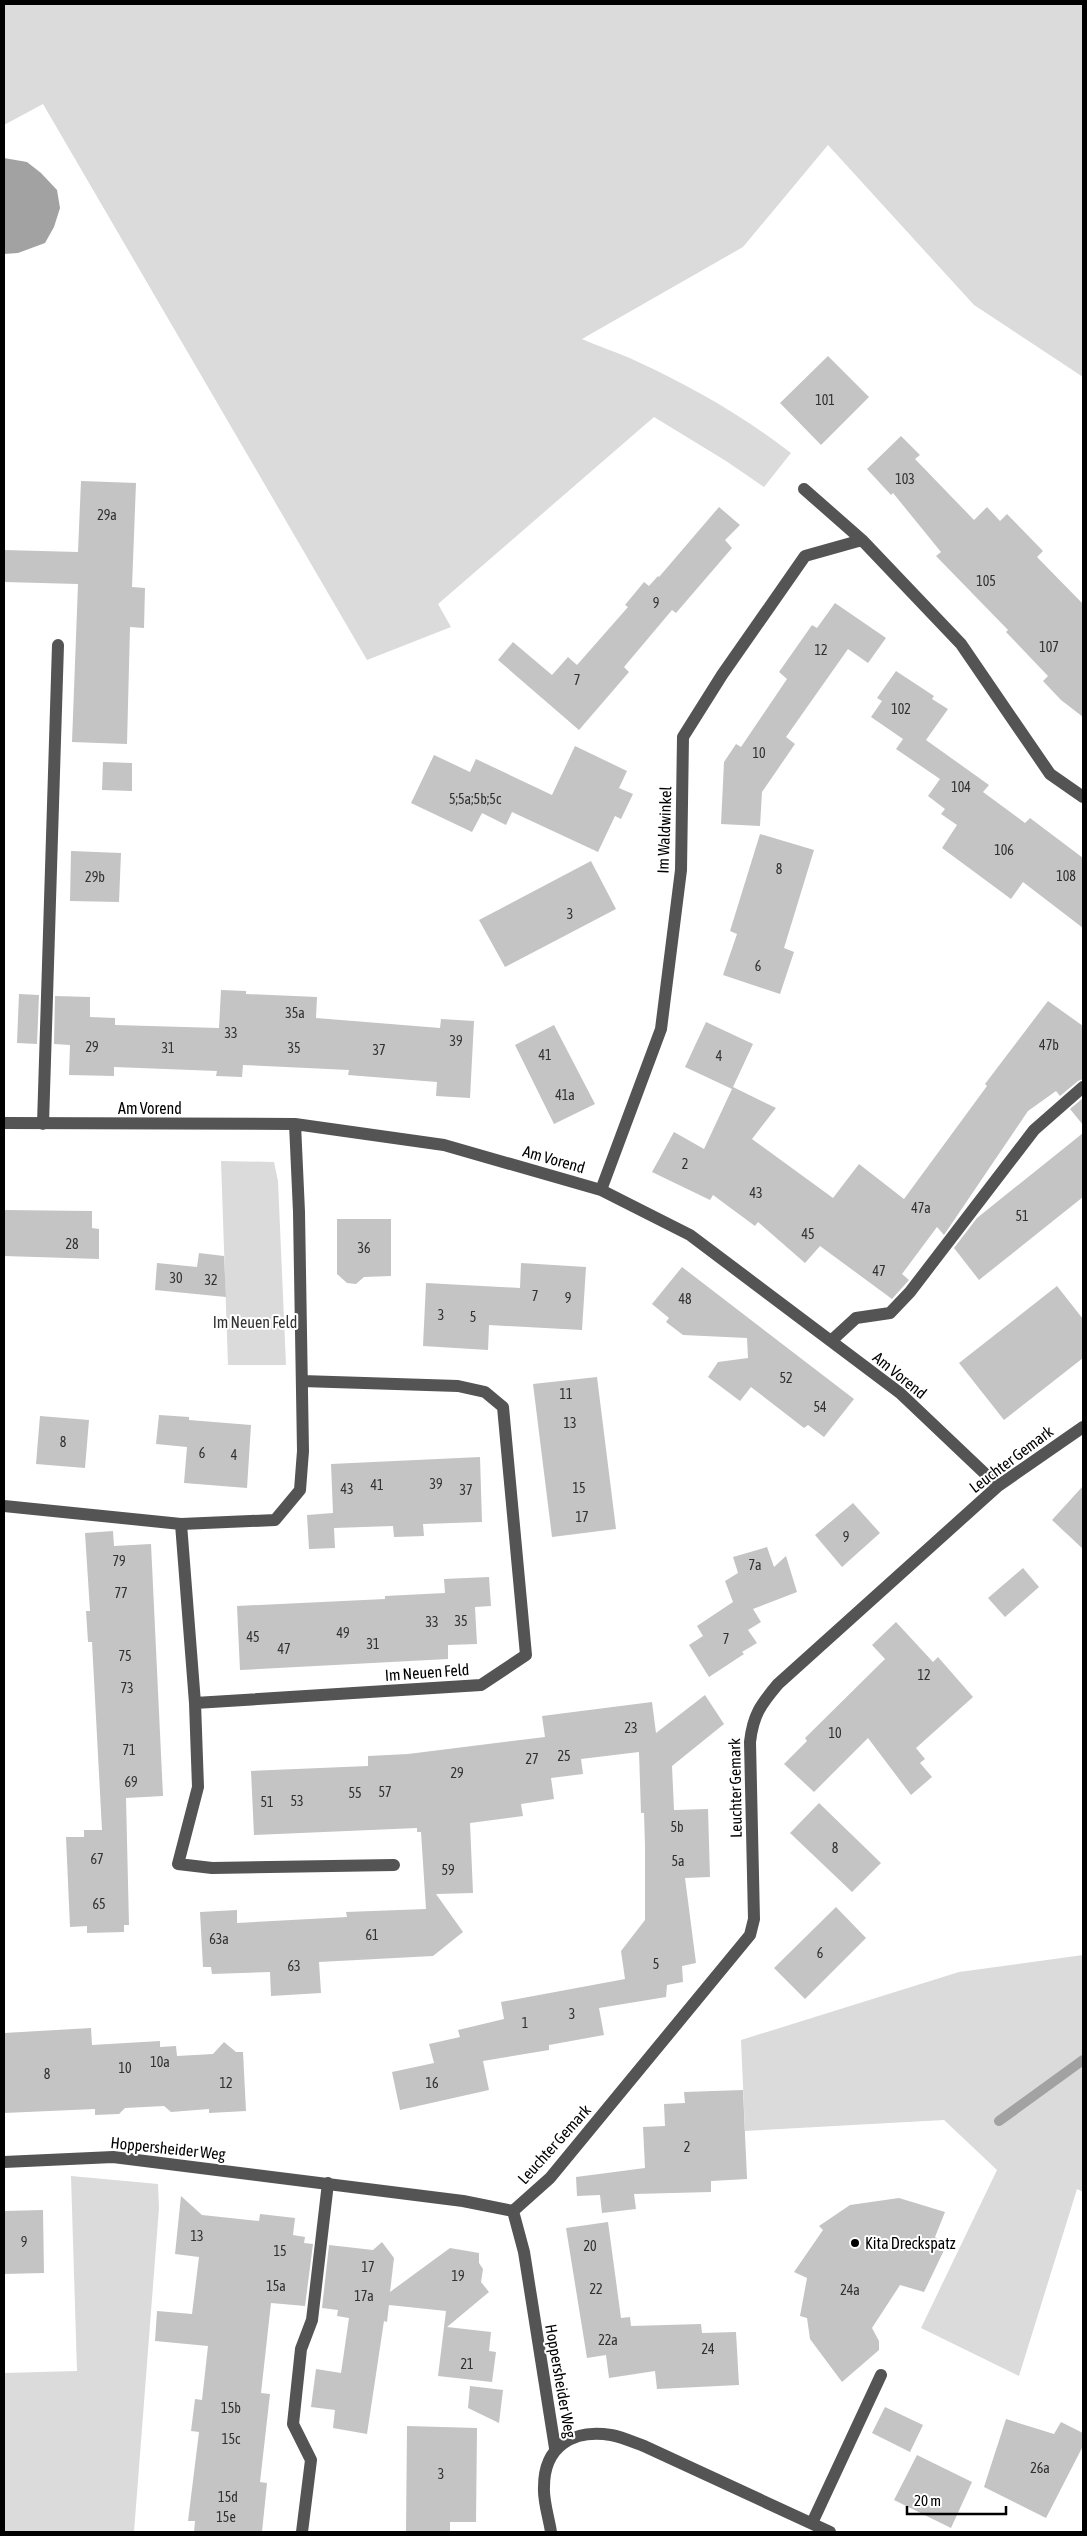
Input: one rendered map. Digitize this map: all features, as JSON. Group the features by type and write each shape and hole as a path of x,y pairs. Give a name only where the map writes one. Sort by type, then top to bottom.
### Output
{"street":[{"path":"804,489 862,540 961,644 1050,774 1083,797"},
{"name":"Im Waldwinkel","path":"601,1190 661,1029 681,870 683,737 722,675 805,556 862,540"},
{"path":"43,1124 58,645"},
{"path":"831,1341 856,1318 890,1313 910,1292 1034,1130 1083,1087"},
{"name":"Am Vorend","path":"4,1123 295,1124 444,1145 601,1190 690,1235 900,1393 998,1486"},
{"path":"4,1506 181,1524 275,1520 300,1490 303,1451 295,1124"},
{"name":"Im Neuen Feld","path":"195,1703 481,1685 526,1655 503,1406 484,1392 458,1386 302,1381"},
{"name":"Leuchter Gemark","path":"513,2211 550,2178 750,1935 754,1919 750,1742 752,1722 762,1702 778,1684 998,1486 1083,1427"},
{"path":"181,1524 195,1703 198,1787 178,1864 212,1868 394,1865"},
{"name":"Hoppersheider Weg","path":"4,2162 113,2156 463,2201 513,2211 524,2252 555,2448 569,2438 586,2434 612,2435 644,2446 830,2532"},
{"path":"302,2532 311,2460 293,2424 301,2349 312,2320 328,2183"},
{"path":"812,2523 881,2375"},
{"path":"551,2532 543,2487 546,2465 555,2448"}],"green space":[{"path":"4,4 1083,4 1083,377 974,305 828,145 743,247 582,339 629,358 697,391 735,414 791,453 764,487 726,461 654,417 438,604 451,627 367,660 43,104 4,125"},
{"name":"Im Neuen Feld","path":"221,1161 274,1162 278,1181 286,1365 228,1365"},
{"path":"1083,1955 1083,2192 1077,2189 1019,2376 921,2328 997,2170 944,2120 745,2131 741,2040 959,1972"},
{"path":"71,2176 158,2184 159,2208 134,2532 4,2532 4,2373 77,2371"}],"shaded area":[{"path":"4,158 27,162 41,173 57,190 60,208 54,227 45,243 18,253 4,254"}],"building":[{"path":"828,356 869,397 821,445 780,403"},
{"path":"901,436 920,455 915,459 974,520 987,507 1000,521 1007,514 1043,551 1037,557 1083,604 1083,717 1061,700 1043,681 1048,676 1006,632 1008,630 936,556 941,552 893,493 891,495 867,469"},
{"path":"81,481 136,483 132,587 145,588 144,628 130,627 127,744 72,742 78,584 4,582 4,550 78,552"},
{"path":"719,507 740,525 725,540 732,548 676,613 672,610 624,667 629,672 579,730 498,660 513,642 552,675 568,657 577,665 628,607 625,605 644,582 649,586 659,577"},
{"path":"835,603 886,638 868,663 848,649 786,737 795,744 762,792 760,826 721,824 724,762 736,744 741,747 787,679 779,672 812,625 817,628"},
{"path":"896,671 934,696 932,699 948,709 926,740 989,785 983,792 1025,823 1030,818 1083,858 1083,928 1023,882 1011,899 942,848 957,825 941,814 945,809 928,796 940,779 896,749 903,739 871,717 882,701 877,698"},
{"path":"575,746 627,771 619,788 633,794 621,819 615,816 598,852 512,812 506,825 482,813 472,832 411,803 434,755 470,772 476,759 552,795"},
{"path":"103,762 132,763 132,791 102,790"},
{"path":"760,834 814,850 784,948 794,952 780,994 723,975 737,934 730,931"},
{"path":"71,851 121,853 119,902 70,901"},
{"path":"591,861 616,909 505,967 479,920"},
{"path":"221,990 246,991 246,994 317,997 316,1018 440,1028 441,1019 474,1021 470,1098 436,1096 437,1082 348,1075 349,1070 243,1065 242,1077 216,1076 217,1071 114,1067 114,1076 69,1075 70,1045 54,1044 55,996 90,997 90,1017 115,1018 115,1025 219,1028"},
{"path":"19,994 39,995 37,1044 17,1043"},
{"path":"1048,1001 1083,1026 1083,1079 1060,1096 1056,1091 1028,1111 944,1235 937,1227 902,1274 909,1280 892,1299 820,1246 805,1263 758,1222 755,1226 713,1195 710,1200 652,1172 674,1132 704,1149 732,1089 685,1067 706,1022 753,1044 733,1087 776,1108 752,1139 833,1198 859,1164 904,1199 987,1086 985,1084"},
{"path":"554,1025 595,1104 554,1124 515,1045"},
{"path":"1083,1098 1083,1125 1070,1109"},
{"path":"1083,1133 1083,1197 979,1280 954,1248 977,1218"},
{"path":"4,1210 92,1211 92,1228 99,1229 99,1259 4,1256"},
{"path":"337,1219 391,1219 391,1276 364,1277 356,1284 347,1283 337,1274"},
{"path":"199,1253 224,1256 226,1297 155,1290 157,1263 197,1267"},
{"path":"521,1263 586,1267 582,1330 489,1325 488,1350 423,1346 426,1283 520,1288"},
{"path":"682,1267 854,1399 824,1437 808,1425 804,1428 751,1387 740,1401 708,1377 718,1362 748,1358 747,1338 683,1335 666,1322 669,1318 652,1304"},
{"path":"1057,1286 1083,1319 1083,1358 1004,1420 959,1363"},
{"path":"597,1377 616,1529 552,1537 533,1384"},
{"path":"159,1415 189,1417 189,1420 251,1425 247,1488 184,1483 187,1447 156,1444"},
{"path":"40,1416 89,1420 85,1468 36,1464"},
{"path":"480,1457 482,1522 423,1524 424,1536 394,1537 393,1526 334,1528 335,1548 309,1549 307,1515 333,1513 331,1464"},
{"path":"1083,1486 1083,1549 1052,1520"},
{"path":"853,1503 880,1533 842,1567 815,1535"},
{"path":"113,1531 114,1546 151,1544 163,1796 126,1798 129,1925 124,1925 124,1932 87,1933 87,1926 70,1927 66,1837 84,1837 84,1830 102,1830 92,1642 88,1642 86,1611 90,1611 85,1533"},
{"path":"767,1547 774,1567 786,1556 797,1592 753,1609 761,1622 748,1630 757,1643 709,1677 689,1645 703,1636 697,1626 733,1602 725,1581 738,1573 733,1557"},
{"path":"1023,1568 1039,1587 1005,1617 988,1598"},
{"path":"489,1577 491,1606 475,1607 477,1644 448,1645 448,1659 240,1670 237,1606 385,1599 385,1596 445,1593 444,1579"},
{"path":"896,1622 933,1662 938,1657 973,1697 916,1748 925,1759 920,1763 932,1777 911,1795 868,1738 814,1792 784,1764 807,1741 805,1738 885,1659 872,1645"},
{"path":"705,1695 724,1724 672,1766 674,1810 708,1809 710,1877 685,1878 696,1963 682,1966 683,1982 667,1985 666,1997 599,2008 604,2035 549,2045 549,2050 483,2061 489,2090 400,2110 392,2072 434,2063 429,2044 460,2037 458,2030 504,2019 501,2002 625,1979 621,1951 645,1920 644,1813 641,1813 639,1752 581,1759 583,1774 551,1778 554,1799 521,1804 523,1816 470,1823 473,1893 436,1894 463,1932 433,1956 319,1962 321,1993 271,1996 270,1972 212,1974 211,1967 203,1967 200,1912 237,1910 237,1923 347,1917 346,1912 426,1909 421,1832 417,1832 417,1828 254,1835 251,1771 368,1766 368,1756 408,1754 545,1737 542,1716 652,1702 656,1733"},
{"path":"819,1803 881,1863 852,1892 790,1833"},
{"path":"836,1907 866,1938 805,1999 774,1968"},
{"path":"91,2028 92,2045 160,2041 160,2047 176,2046 177,2056 213,2054 224,2042 236,2052 243,2052 246,2111 209,2113 209,2109 171,2112 164,2106 125,2108 119,2114 95,2115 95,2109 4,2113 4,2033"},
{"path":"743,2090 747,2179 711,2181 711,2192 634,2194 636,2209 602,2213 600,2195 577,2196 576,2177 645,2168 643,2127 665,2126 664,2104 685,2103 684,2092"},
{"path":"181,2196 202,2215 259,2221 260,2214 295,2218 293,2235 305,2237 304,2243 313,2244 305,2306 271,2303 261,2393 270,2394 260,2482 267,2483 262,2532 194,2532 195,2521 188,2521 199,2432 191,2431 195,2399 202,2400 208,2346 155,2341 157,2311 192,2314 199,2257 175,2254"},
{"path":"899,2198 945,2212 935,2237 946,2246 924,2292 900,2285 872,2328 879,2341 879,2350 842,2382 810,2339 807,2318 800,2316 807,2278 794,2272 823,2230 819,2226 850,2205"},
{"path":"43,2210 44,2273 4,2274 4,2211"},
{"path":"608,2222 621,2318 630,2317 631,2326 701,2324 702,2333 736,2332 739,2385 657,2389 655,2371 609,2378 606,2355 587,2358 566,2228"},
{"path":"382,2242 394,2258 390,2292 450,2248 479,2253 479,2263 483,2269 481,2282 489,2292 447,2327 491,2332 489,2351 496,2352 492,2382 438,2376 446,2311 389,2305 387,2322 384,2321 367,2434 333,2428 335,2410 311,2407 316,2369 341,2373 349,2318 337,2316 338,2310 322,2308 329,2245 373,2250"},
{"path":"470,2386 503,2390 499,2423 468,2408"},
{"path":"885,2407 923,2425 910,2452 872,2433"},
{"path":"1006,2419 1054,2434 1061,2422 1083,2433 1083,2446 1046,2518 984,2487"},
{"path":"407,2426 477,2428 476,2522 450,2522 450,2532 406,2532"},
{"path":"917,2455 972,2482 951,2528 894,2500"}],"waterway":[{"path":"999,2121 1083,2060"}],"place":[{"name":"Kita Dreckspatz","path":"855,2243"}]}
